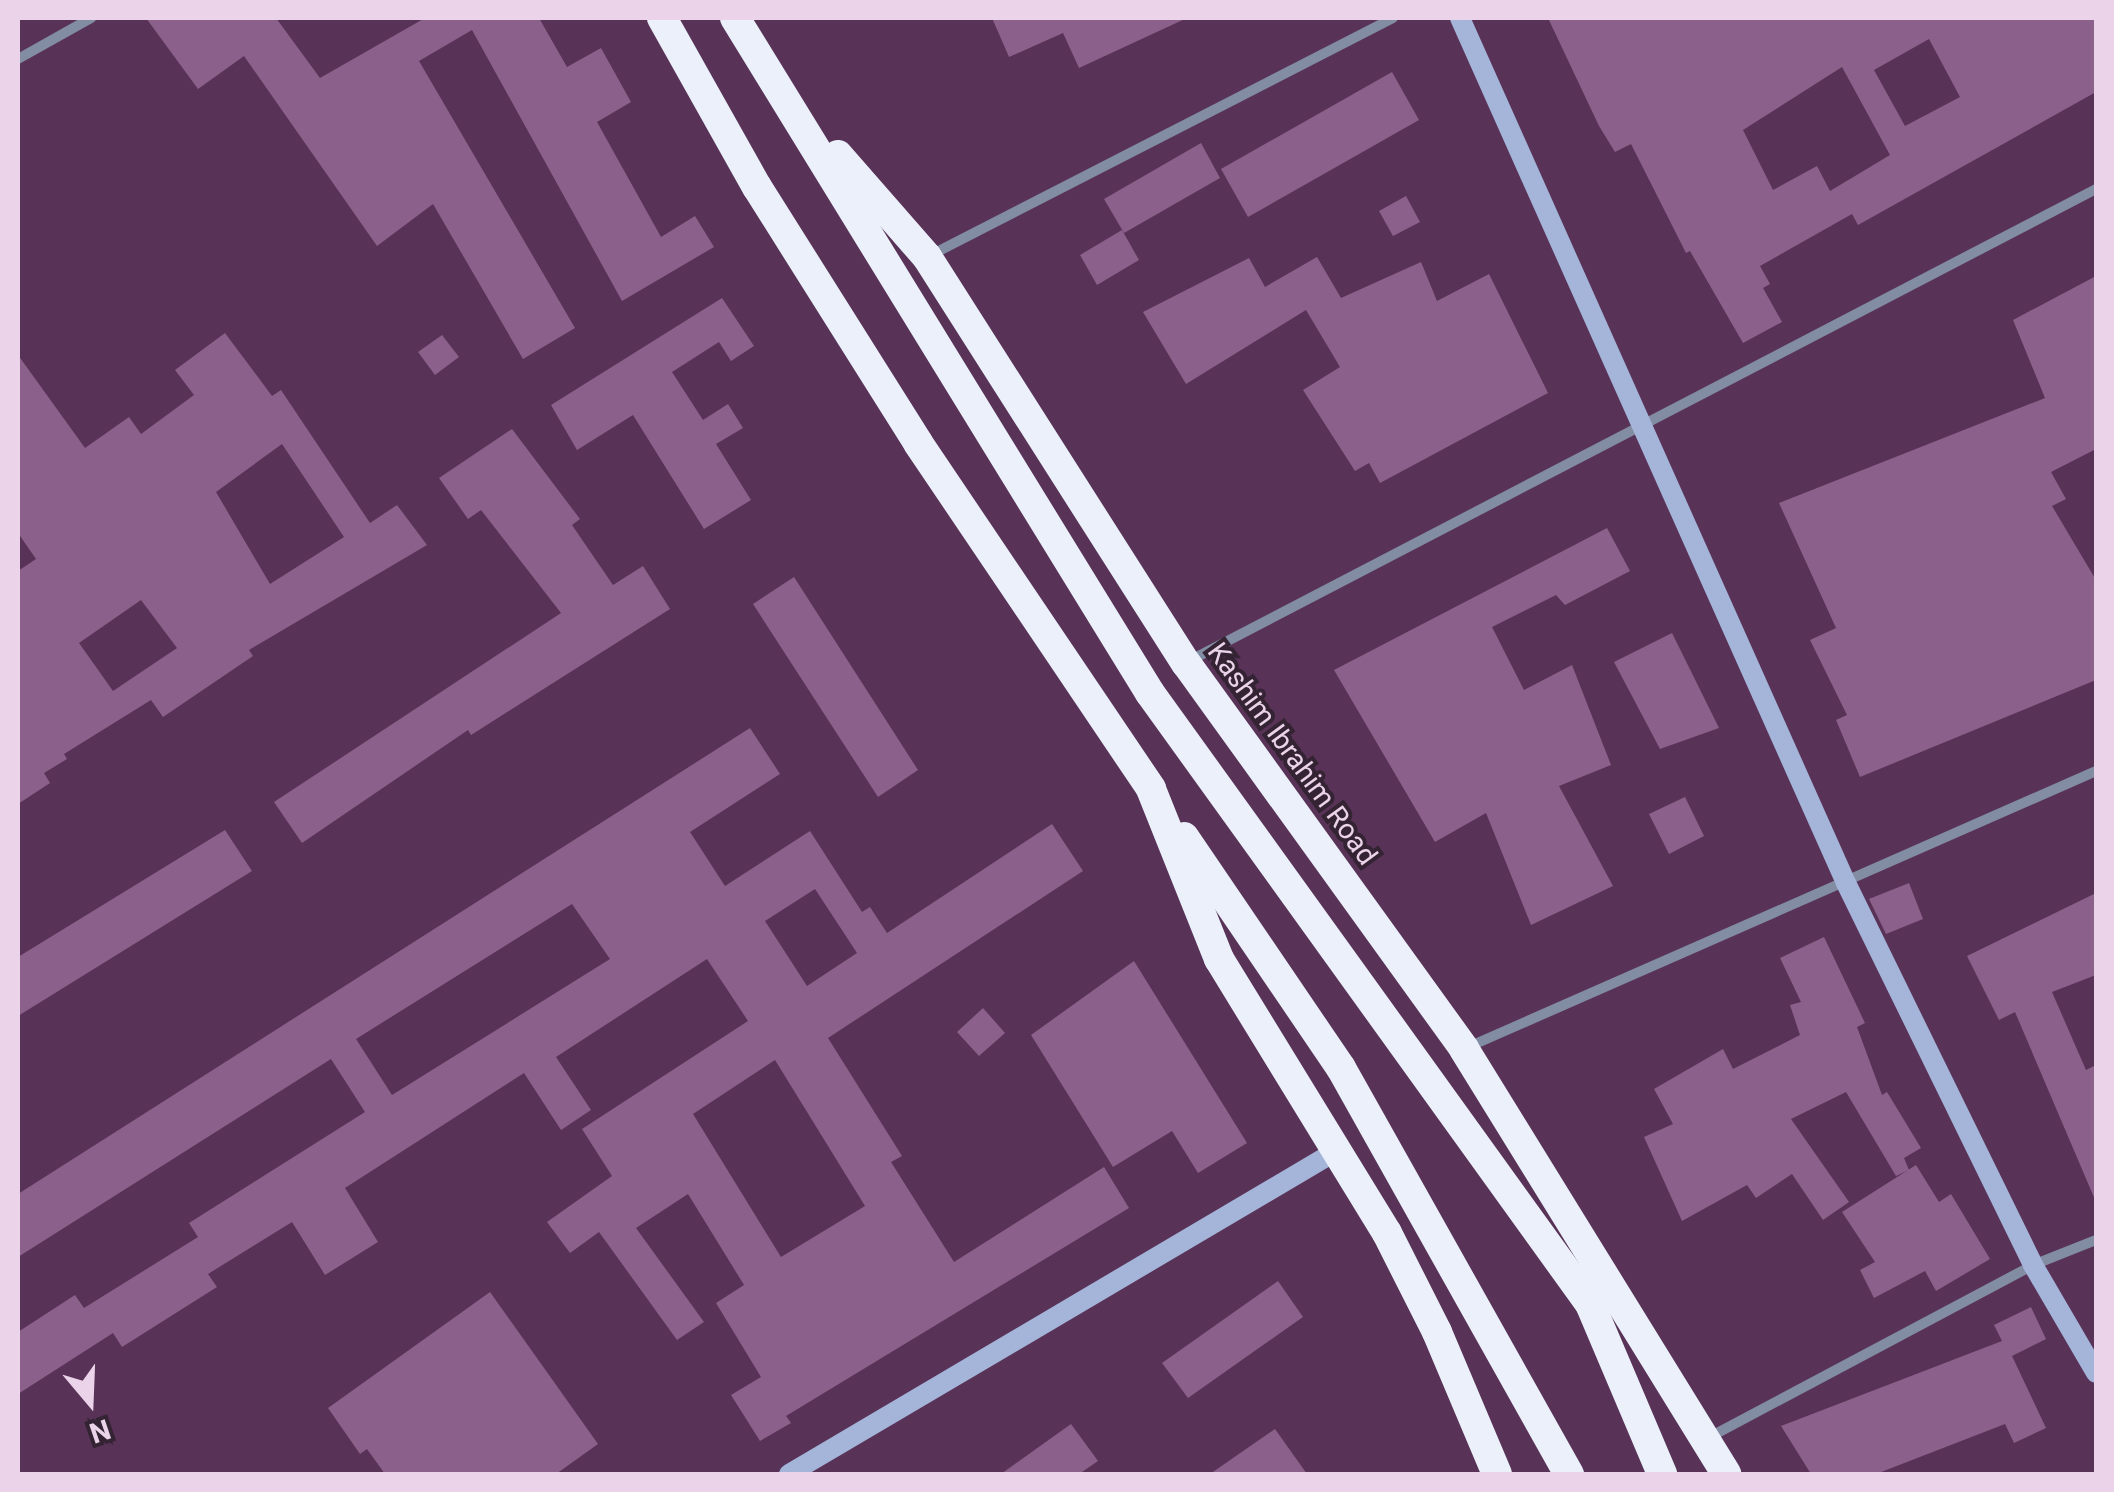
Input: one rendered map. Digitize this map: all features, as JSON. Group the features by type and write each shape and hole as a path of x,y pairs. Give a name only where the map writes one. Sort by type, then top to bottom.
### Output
{"highway":[{"path":"662,18 757,188 918,444 1342,1068 1569,1474"},
{"path":"735,18 1150,693 1590,1304 1662,1469"},
{"name":"Kashim Ibrahim Road","path":"781,89 927,257 1186,663 1464,1049 1726,1474"},
{"path":"1151,789 1220,959 1338,1150 1437,1332 1497,1474"}],"main road":[{"path":"1460,18 1846,883 2033,1265 2096,1372"},
{"path":"789,1474 1338,1150"}],"street":[{"path":"18,58 91,18"},
{"path":"927,257 1393,18"},
{"path":"1186,663 2096,189"},
{"path":"1464,1049 2096,771"},
{"path":"1705,1440 2033,1265 2096,1240"}],"building":[{"path":"146,18 276,18 320,78 425,18 539,18 567,67 601,48 631,102 597,122 661,237 695,216 714,247 622,301 472,30 419,61 575,328 523,359 433,204 377,246 244,56 198,89"},
{"path":"992,18 1187,18 1079,68 1063,33 1009,57"},
{"path":"1548,18 2096,18 2096,92 1858,225 1852,214 1760,266 1770,284 1763,288 1782,322 1743,343 1690,251 1686,253 1631,144 1615,152","holes":["1929,39 1960,97 1905,126 1874,70","1842,67 1890,155 1830,191 1817,166 1773,190 1743,130"]},
{"path":"1392,72 1419,120 1248,217 1221,169"},
{"path":"1201,143 1220,178 1124,233 1104,199"},
{"path":"1406,196 1420,222 1393,236 1379,211"},
{"path":"1122,230 1139,260 1097,285 1080,255"},
{"path":"1317,257 1341,298 1421,262 1437,301 1489,274 1548,393 1380,483 1369,463 1355,471 1303,390 1340,367 1306,310 1186,384 1143,312 1249,258 1265,287"},
{"path":"2096,276 2096,449 2051,472 2066,499 2052,506 2096,580 2096,680 1860,777 1836,720 1847,715 1810,640 1836,628 1779,503 2045,398 2013,320"},
{"path":"722,298 754,346 731,361 719,342 672,372 703,420 728,404 743,428 716,444 751,500 704,529 633,415 577,450 551,405"},
{"path":"225,333 272,396 281,390 370,523 397,505 427,545 249,650 253,656 163,717 151,700 64,754 67,759 44,773 50,783 18,804 18,571 36,559 18,533 18,355 85,448 129,417 141,434 194,395 175,370","holes":["282,444 344,537 270,584 216,492","141,600 177,648 113,691 79,643"]},
{"path":"442,335 459,357 435,375 418,352"},
{"path":"512,429 580,519 572,525 613,585 643,566 670,609 471,735 468,730 302,843 274,802 561,613 481,510 468,519 439,478"},
{"path":"1607,528 1630,571 1565,605 1556,595 1492,627 1524,690 1572,665 1611,765 1559,786 1613,886 1531,925 1486,813 1435,842 1334,670"},
{"path":"794,577 918,770 878,797 753,604"},
{"path":"1672,633 1719,728 1660,749 1614,662"},
{"path":"750,728 780,774 690,832 725,886 810,831 862,912 870,907 887,933 1052,824 1083,871 828,1038 902,1156 891,1162 954,1262 1104,1167 1129,1208 786,1416 791,1423 760,1441 731,1395 761,1377 716,1303 744,1285 688,1194 636,1228 704,1322 677,1340 599,1232 570,1253 547,1222 612,1176 582,1129 748,1021 707,959 556,1057 591,1110 561,1130 524,1073 345,1188 378,1242 325,1275 292,1222 208,1274 217,1287 122,1347 113,1333 18,1394 18,1332 75,1295 84,1308 198,1237 189,1223 365,1112 331,1059 18,1257 18,1194","holes":["815,889 857,953 807,986 765,921","572,904 610,959 392,1095 356,1039","775,1060 865,1206 781,1257 693,1114"]},
{"path":"1685,797 1704,836 1669,854 1649,814"},
{"path":"225,830 252,871 18,1016 18,957"},
{"path":"1909,883 1923,919 1886,934 1869,899"},
{"path":"2096,893 2096,975 2052,992 2086,1070 2096,1065 2096,1202 2015,1012 1999,1020 1967,956"},
{"path":"1824,937 1865,1023 1857,1027 1882,1095 1887,1092 1921,1148 1904,1158 1909,1170 1896,1176 1846,1092 1791,1119 1849,1202 1823,1220 1792,1174 1756,1198 1747,1185 1682,1221 1644,1137 1673,1124 1654,1089 1723,1049 1733,1069 1800,1035 1790,1005 1801,1002 1780,958"},
{"path":"1134,961 1247,1143 1198,1173 1172,1131 1113,1167 1031,1035"},
{"path":"983,1008 1005,1033 979,1056 957,1032"},
{"path":"1916,1165 1939,1202 1951,1194 1990,1259 1936,1291 1925,1271 1874,1298 1860,1270 1875,1262 1842,1212"},
{"path":"1278,1281 1303,1317 1188,1398 1162,1363"},
{"path":"490,1292 598,1444 556,1474 385,1474 367,1449 360,1454 328,1408"},
{"path":"2031,1307 2046,1339 2012,1356 2046,1428 2014,1443 2005,1424 1876,1474 1811,1474 1781,1426 2002,1341 1994,1325"},
{"path":"1071,1424 1098,1461 1079,1474 1001,1474"},
{"path":"1275,1429 1307,1474 1210,1474"}]}
